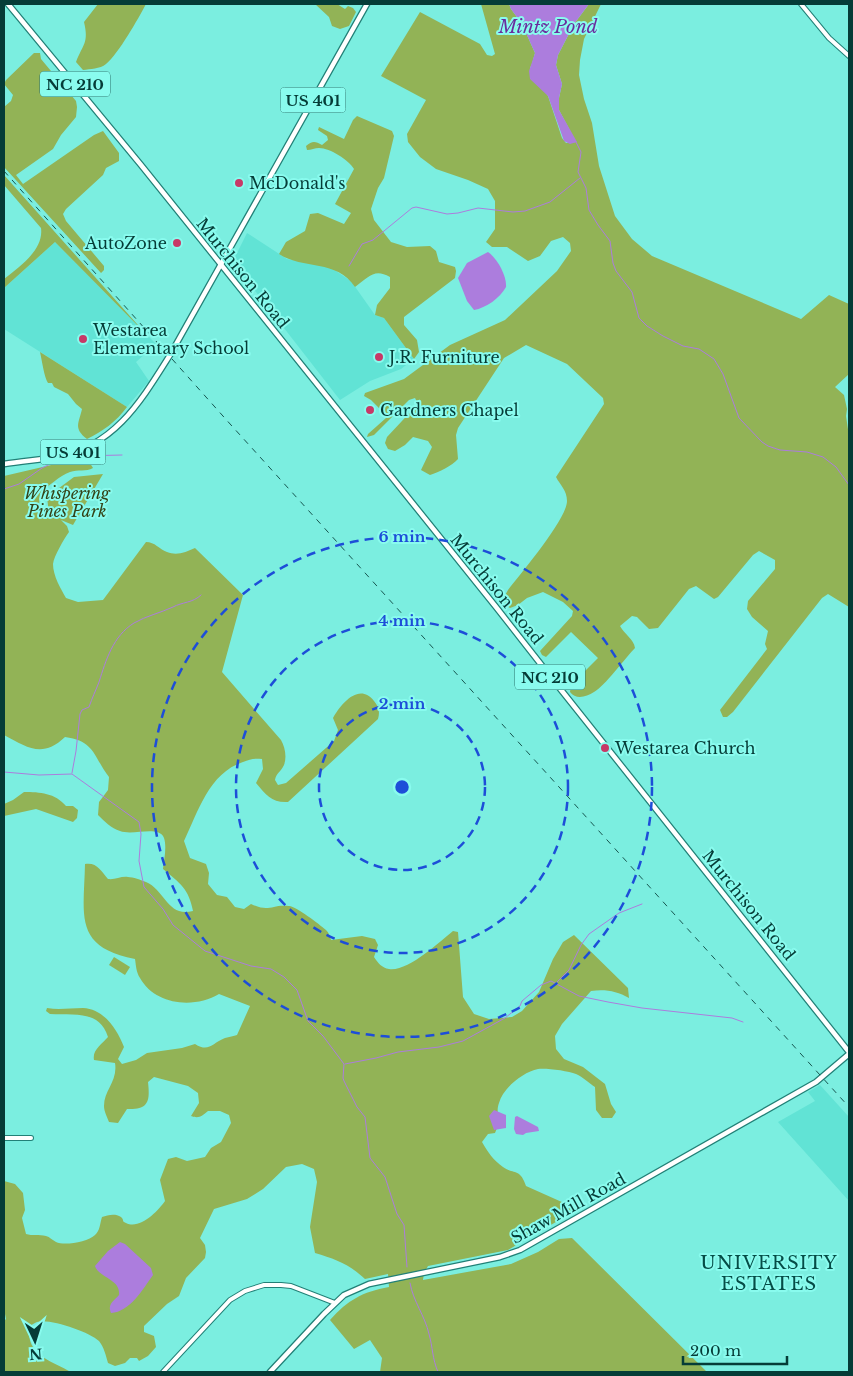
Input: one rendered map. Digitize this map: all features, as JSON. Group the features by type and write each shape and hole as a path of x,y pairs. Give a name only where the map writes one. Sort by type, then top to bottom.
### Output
{"main road":[{"name":"Murchison Road","path":"8,4 143,167 496,607 849,1053"},
{"name":"US 401","path":"4,464 72,453 99,440 123,421 145,395 170,355 367,4"},
{"name":"Shaw Mill Road","path":"270,1372 344,1295 369,1284 500,1257 520,1250 816,1082 849,1053"}],"street":[{"path":"801,4 829,38 849,56"},
{"path":"4,1138 31,1138"},
{"path":"163,1372 230,1300 256,1287 271,1284 291,1286 336,1303"}],"shaded area":[{"path":"247,233 287,259 330,267 351,281 375,315 384,318 414,359 401,369 370,381 340,400 235,265 234,259"},
{"path":"55,242 156,344 136,362 149,381 127,407 4,329 4,288"},
{"path":"820,1085 849,1117 849,1201 778,1122 815,1101 808,1092"}],"green space":[{"path":"98,4 146,4 128,36 111,59 101,67 83,70 76,62 86,39 84,22"},
{"path":"315,4 337,4 345,9 348,6 356,12 349,26 340,29 332,26 329,17"},
{"path":"481,4 509,4 522,24 535,53 530,68 548,96 562,138 566,143 576,142 559,110 562,84 556,65 558,55 574,24 589,4 601,4 584,39 579,75 592,123 599,166 615,216 632,239 652,256 801,319 829,295 849,304 849,374 835,387 844,395 849,436 849,607 828,594 822,598 733,712 727,717 723,717 720,710 767,649 765,644 768,631 752,617 747,609 748,601 775,569 775,560 759,551 753,555 718,597 714,599 696,586 689,589 658,628 649,629 637,617 632,616 620,626 633,642 635,648 598,689 584,696 572,695 570,692 571,685 598,658 571,632 546,657 540,651 572,616 573,611 563,602 543,592 527,598 510,608 505,605 503,599 508,590 560,520 567,501 566,494 556,477 604,404 603,398 567,364 526,345 504,358 458,428 456,435 458,459 434,474 430,475 421,470 432,447 428,441 413,437 395,451 388,449 385,443 387,437 416,406 415,398 409,400 374,435 367,437 386,418 386,415 371,400 364,396 365,393 404,379 450,345 505,320 557,271 571,251 570,243 563,237 551,241 540,256 528,261 507,247 492,247 486,242 495,229 495,201 488,189 436,169 420,157 408,142 407,134 426,100 381,76 420,12 480,44 487,55 492,56 495,54"},
{"path":"34,53 40,53 41,59 76,101 76,117 61,135 53,149 16,175 23,184 94,135 103,131 119,153 119,161 106,168 103,175 63,214 66,221 104,266 104,270 101,273 4,167 4,107 11,101 13,95 4,84"},
{"path":"357,116 392,131 394,136 384,178 378,188 371,209 374,220 391,242 407,247 430,246 436,251 439,262 455,267 456,271 455,278 404,317 404,325 417,340 419,352 414,359 384,318 375,315 377,305 390,288 390,277 380,273 372,275 355,287 348,278 339,272 288,259 279,254 286,242 305,231 310,214 318,213 344,224 351,213 335,204 354,169 334,152 319,148 307,150 306,146 314,142 322,145 328,140 327,136 318,130 319,127 344,139 353,120"},
{"path":"4,175 145,333 55,242 4,288 4,279 35,251 39,244 41,228 4,185"},
{"path":"40,352 127,407 109,426 87,439 78,428 82,409 68,394 54,387 52,383 48,383"},
{"name":"Whispering Pines Park","path":"77,459 88,460 93,468 66,474 40,493 39,506 48,515 53,516 49,513 47,497 74,477 103,474 73,525 61,520 67,526 69,532 57,552 53,569 66,598 78,602 103,600 146,542 174,554 195,548 243,595 222,672 281,740 285,759 284,765 275,780 278,785 286,783 334,741 338,730 333,718 351,697 357,694 368,696 378,707 378,719 288,802 273,800 256,783 263,769 262,759 250,759 231,767 213,784 200,806 184,841 190,858 206,864 209,873 208,884 217,895 227,897 235,907 244,909 251,904 262,908 293,907 326,930 331,940 362,936 375,939 378,945 374,957 380,965 389,969 405,966 432,949 453,931 458,932 463,997 474,1014 489,1019 512,1017 522,1011 539,992 553,959 563,942 574,935 628,988 629,998 611,991 591,991 562,1024 555,1036 556,1049 564,1059 583,1067 605,1084 611,1104 616,1112 612,1118 602,1118 596,1110 595,1087 581,1077 563,1071 538,1069 526,1073 509,1086 501,1097 498,1107 498,1124 495,1133 488,1134 482,1142 496,1162 519,1174 526,1186 573,1207 573,1212 508,1250 428,1266 423,1280 511,1264 538,1252 559,1239 572,1238 707,1372 380,1372 382,1358 370,1340 354,1349 330,1320 349,1302 363,1294 389,1287 388,1274 365,1279 342,1263 315,1253 310,1227 317,1182 314,1169 302,1164 286,1167 263,1189 247,1199 214,1209 200,1238 205,1245 205,1258 186,1278 179,1296 167,1304 144,1326 144,1332 154,1336 156,1347 148,1356 139,1361 137,1358 130,1358 125,1363 115,1366 108,1363 102,1346 94,1337 69,1327 43,1321 30,1326 29,1336 31,1343 41,1355 71,1372 4,1372 4,1321 6,1319 4,1309 4,1181 15,1184 23,1193 25,1210 22,1218 26,1234 46,1236 60,1243 82,1241 97,1233 102,1217 116,1215 121,1217 123,1221 131,1224 143,1222 158,1210 165,1201 160,1180 168,1159 176,1157 187,1161 205,1157 211,1148 221,1142 231,1123 229,1115 220,1111 208,1111 198,1117 191,1116 199,1103 198,1093 188,1086 154,1077 148,1082 149,1094 144,1106 127,1109 118,1123 109,1122 104,1106 106,1095 115,1075 115,1063 94,1060 94,1053 108,1037 104,1028 92,1018 77,1015 50,1014 46,1011 47,1008 91,1009 103,1016 118,1033 124,1047 118,1059 122,1064 136,1060 147,1053 182,1048 195,1044 204,1048 225,1038 237,1035 250,1006 219,994 198,1002 176,1002 165,999 155,994 140,978 136,969 135,959 115,954 101,946 92,937 86,926 84,913 85,864 93,864 108,879 130,877 146,882 178,911 193,911 189,897 183,887 163,869 164,838 161,834 151,831 120,831 98,815 99,802 108,790 109,777 92,751 82,742 65,737 49,748 34,749 4,735 4,476"},
{"path":"24,792 47,794 57,798 66,806 73,806 78,810 77,818 73,822 36,809 4,816 4,804"},
{"path":"114,957 130,967 125,975 109,965"}],"water":[{"name":"Mintz Pond","path":"509,4 589,4 574,24 558,55 556,65 562,84 559,110 577,142 570,144 564,141 548,96 530,79 529,71 535,53 522,24"},
{"path":"488,252 495,258 501,268 506,287 492,302 474,310 467,301 458,278 467,263"},
{"path":"494,1110 506,1115 506,1128 494,1130 489,1116"},
{"path":"517,1116 538,1127 539,1131 523,1135 516,1134 514,1129 515,1117"},
{"path":"120,1242 125,1244 151,1268 153,1275 130,1304 118,1312 111,1313 110,1305 119,1295 119,1290 117,1285 97,1270 95,1266 108,1251"}],"waterway":[{"path":"576,142 581,152 578,172 586,188 589,210 610,241 616,271 632,292 639,318 647,326 663,336 683,346 699,349 714,359 723,374 739,418 762,442 780,450 807,452 823,457 836,467 849,485"},
{"path":"349,266 362,244 373,240 412,208 416,207 447,214 478,208 513,212 525,211 550,202 580,178"},
{"path":"73,454 80,456 122,455"},
{"path":"4,489 19,484 42,468 67,456"},
{"path":"72,773 80,714 82,710 89,707 111,649 121,635 127,628 143,618 195,600 201,595"},
{"path":"4,772 39,775 72,774 139,822 141,834 139,861 144,887 163,909 173,925 205,951 251,966 271,969 284,977 297,990 308,1021 323,1036 344,1064 344,1081 357,1107 365,1117 370,1158 385,1177 397,1214 404,1225 407,1267"},
{"path":"556,983 569,970 581,945 589,934 619,913 642,904"},
{"path":"345,1064 398,1052 439,1047 463,1041 505,1018 541,985 551,981 579,996 642,1008 732,1018 743,1022"},
{"path":"410,1283 427,1327 438,1372"}],"railway":[{"path":"4,171 231,425 849,1107"}],"place":[{"name":"McDonald's","path":"239,183"},
{"name":"AutoZone","path":"177,243"},
{"name":"Westarea Elementary School","path":"83,339"},
{"name":"J.R. Furniture","path":"379,357"},
{"name":"Gardners Chapel","path":"370,410"},
{"name":"Westarea Church","path":"605,748"}],"district":[{"name":"UNIVERSITY ESTATES","path":"769,1273"}]}
